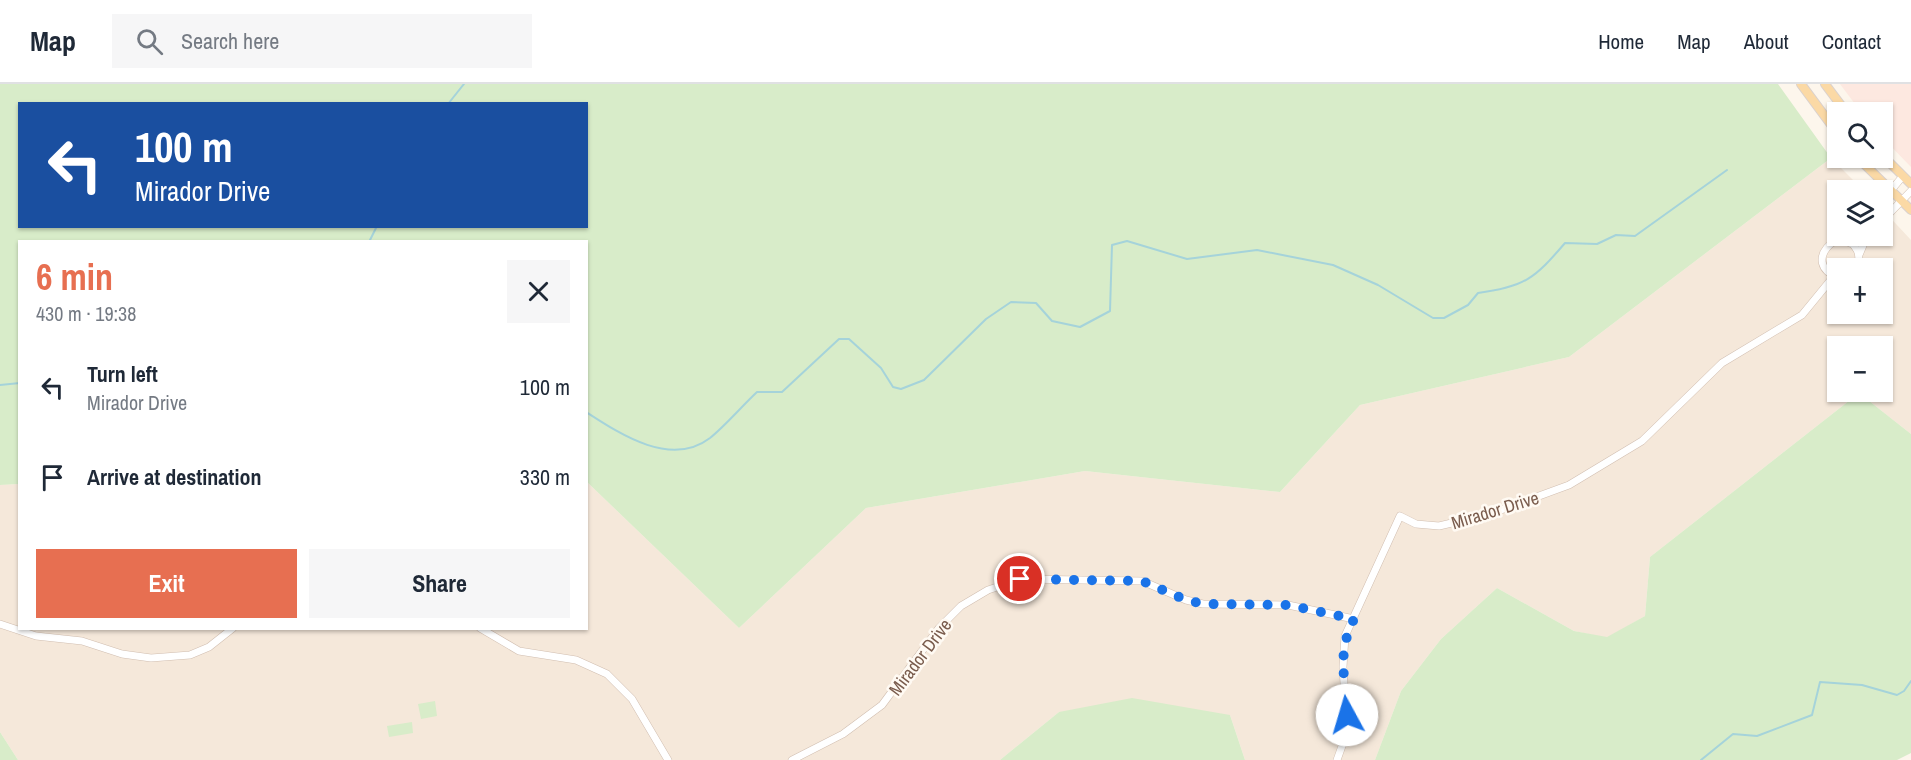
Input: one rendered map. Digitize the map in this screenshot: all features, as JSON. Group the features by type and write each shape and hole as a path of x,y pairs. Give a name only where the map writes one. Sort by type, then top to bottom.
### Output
{"main road":[{"path":"1801,84 1827,119"},
{"path":"1824,84 1838,102"},
{"path":"1893,166 1911,184"},
{"path":"1867,168 1879,180"},
{"path":"1893,195 1911,210"}],"street":[{"path":"1893,188 1903,176"},
{"path":"1893,210 1911,191"},
{"name":"Mirador Drive","path":"1827,269 1823,266 1824,251 1829,246"},
{"path":"1852,246 1859,255"},
{"name":"Mirador Drive","path":"1859,258 1864,246"},
{"name":"Mirador Drive","path":"792,760 843,734 882,705 939,628 961,606 988,590 1020,579 1142,581 1186,600 1203,604 1288,605 1354,619 1400,516 1416,524 1440,526 1490,514 1569,485 1642,441 1722,363 1802,315 1827,287"},
{"path":"1337,760 1347,732 1342,652 1345,636 1354,619"},
{"path":"0,624 36,636 81,641 122,654 151,657 190,655 209,648 231,630"},
{"path":"483,630 519,651 576,660 608,674 632,699 668,760"}],"shaded area":[{"path":"1840,84 1911,84 1911,167 1893,148 1893,102 1854,102"},
{"path":"1827,161 1827,168 1841,168 1853,180 1827,180 1827,246 1893,246 1893,221 1911,240 1911,434 1870,402 1893,402 1893,336 1827,336 1827,402 1848,402 1650,557 1645,616 1607,638 1574,631 1497,588 1441,639 1401,691 1375,760 1245,760 1230,715 1059,712 1000,760 18,760 0,732 0,485 18,484 18,630 588,630 588,483 739,628 866,508 1085,471 1280,492 1360,405 1569,357"}],"green space":[{"path":"0,84 1778,84 1827,152 1827,161 1569,357 1360,405 1280,492 1085,471 866,508 739,628 588,483 588,240 18,240 18,484 0,485"},
{"path":"1848,402 1870,402 1911,434 1911,753 1897,760 1375,760 1401,691 1441,639 1497,588 1574,631 1607,637 1645,616 1650,557"},
{"path":"1132,698 1230,715 1245,760 1000,760 1059,712"},
{"path":"435,701 437,716 421,719 418,704"},
{"path":"412,722 413,733 389,737 387,726"},
{"path":"0,732 18,760 0,760"}],"waterway":[{"path":"450,102 464,84"},
{"path":"588,413 614,430 646,444 663,449 679,450 695,446 716,433 757,392 782,392 839,339 849,339 881,368 893,387 901,389 924,380 986,319 1011,302 1036,303 1052,321 1080,327 1110,311 1112,245 1127,241 1187,259 1257,250 1333,265 1378,285 1433,318 1444,318 1468,305 1478,293 1507,288 1528,279 1537,273 1565,243 1597,244 1616,235 1635,236 1727,170"},
{"path":"370,240 376,228"},
{"path":"0,385 18,383"},
{"path":"1701,760 1733,734 1757,736 1812,715 1820,682 1862,685 1897,695 1904,691 1911,681"}],"route":[{"path":"1020,579 1142,581 1186,600 1203,604 1288,605 1354,619 1345,636 1342,652 1347,715"}]}
